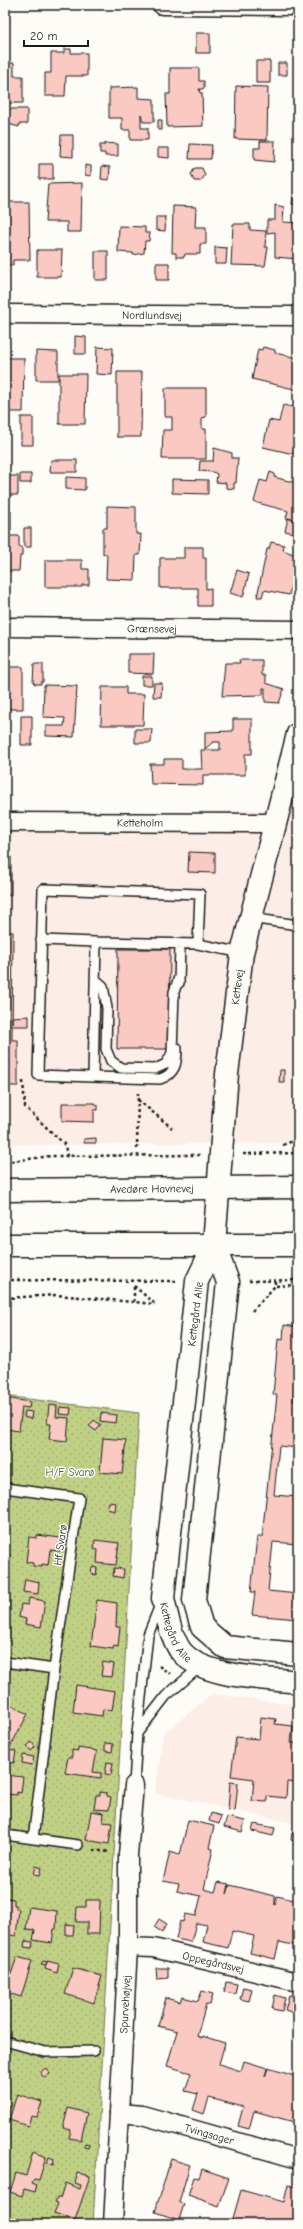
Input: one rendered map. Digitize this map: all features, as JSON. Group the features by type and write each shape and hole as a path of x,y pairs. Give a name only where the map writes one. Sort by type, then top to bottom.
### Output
{"street":[{"path":"162,5 298,6"},
{"name":"Nordlundsvej","path":"5,314 298,316"},
{"name":"Grænsevej","path":"5,628 298,630"},
{"name":"Kettevej","path":"214,1245 227,1074 242,953 298,734"},
{"name":"Ketteholm","path":"5,822 275,823"},
{"name":"Avedøre Havnevej","path":"5,1190 298,1187"},
{"path":"5,1245 298,1245"},
{"name":"Kettegård Alle","path":"214,1245 197,1281 162,1598 171,1633 181,1651 201,1666 244,1676 298,1682"},
{"name":"Kettegård Alle","path":"214,1245 228,1282 194,1600 202,1627 225,1647 298,1654"},
{"name":"Spurvehøjvej","path":"113,2224 128,1947 128,1855 134,1785"},
{"name":"Oppegårdsvej","path":"128,1947 153,1948 298,1982"},
{"name":"Tvingsager","path":"119,2113 142,2114 298,2158"}],"lane":[{"path":"180,944 177,1054 175,1068 171,1073 160,1078 38,1075 43,889 200,894 198,944"},
{"path":"250,918 298,925"},
{"path":"41,940 198,944 242,953"},
{"path":"93,1077 96,942"},
{"path":"96,980 103,986 107,1008 106,1049 110,1061 121,1068 155,1069 166,1064 172,1053 174,992 179,977"},
{"name":"Hf. Svarø","path":"5,1488 79,1498 54,1669 33,1839"},
{"path":"134,1785 137,1733 148,1635 162,1598"},
{"path":"5,1662 54,1669"},
{"path":"137,1733 166,1696 201,1666"},
{"path":"5,1835 78,1845"},
{"path":"5,2041 45,2052 94,2051"}],"path":[{"path":"38,1075 23,1080 26,1107 65,1146 67,1156"},
{"path":"137,1149 138,1078"},
{"path":"138,1100 172,1128"},
{"path":"283,1145 298,1139"},
{"path":"5,1162 67,1156 298,1153"},
{"path":"5,1280 134,1279 197,1281"},
{"path":"252,1311 274,1286 275,1281"},
{"path":"274,1286 298,1285"},
{"path":"5,1298 57,1295 155,1304 134,1286 134,1302"},
{"path":"146,1656 182,1682"},
{"path":"78,1845 83,1850 128,1855"}],"shaded area":[{"path":"298,809 298,1143 5,1145 5,817"},
{"path":"212,1694 298,1705 298,1824 155,1793 163,1734"}],"green space":[{"name":"H/F Svarø","path":"5,1396 139,1413 93,2224 5,2224"}],"building":[{"path":"196,33 210,33 210,53 196,53"},
{"path":"64,49 71,49 71,53 87,53 87,76 66,76 65,96 45,96 45,73 51,73 51,53 64,53"},
{"path":"256,61 270,61 270,83 256,83"},
{"path":"5,63 14,63 14,76 23,76 23,103 5,103"},
{"path":"278,63 287,63 287,75 278,75"},
{"path":"170,68 199,68 199,81 204,81 204,89 199,89 200,93 202,93 203,126 167,127 166,94 170,94"},
{"path":"236,86 268,87 267,140 235,139"},
{"path":"138,87 138,98 154,99 154,122 143,122 141,114 141,128 148,128 148,140 130,140 130,130 122,130 122,118 109,118 109,88"},
{"path":"6,109 27,109 27,124 19,124 19,127 5,123"},
{"path":"158,120 162,120 162,130 158,130"},
{"path":"61,135 73,135 73,157 60,156"},
{"path":"260,141 275,141 274,162 254,160 254,148 260,148"},
{"path":"105,143 118,144 118,156 105,156 105,153 100,153 100,145 105,145"},
{"path":"190,144 212,145 211,159 189,159"},
{"path":"158,148 169,148 169,158 158,157"},
{"path":"5,162 7,162 7,175 5,175"},
{"path":"39,164 53,164 53,179 39,179"},
{"path":"85,165 91,166 91,176 85,175"},
{"path":"102,166 110,167 109,180 101,179"},
{"path":"195,168 202,168 205,175 201,181 194,181 191,174"},
{"path":"82,183 81,232 67,232 67,222 45,222 48,184"},
{"path":"293,197 298,199 298,205 292,204"},
{"path":"7,202 29,202 30,260 13,260 13,265 5,265"},
{"path":"275,205 284,207 283,222 298,223 298,259 275,257 275,232 267,233 267,220 275,220"},
{"path":"173,206 196,207 195,227 206,227 206,244 200,244 200,254 185,254 184,257 176,257 176,253 172,253"},
{"path":"156,217 166,217 165,231 156,230"},
{"path":"233,224 250,224 250,230 266,231 265,247 268,247 265,266 231,265"},
{"path":"119,226 145,227 145,233 150,233 149,241 145,241 144,253 133,255 133,253 118,252"},
{"path":"215,247 227,248 226,264 215,264"},
{"path":"37,250 62,250 61,277 37,277"},
{"path":"95,251 108,251 108,280 95,280"},
{"path":"156,263 169,263 169,280 156,280"},
{"path":"75,336 86,337 86,354 75,354"},
{"path":"97,347 113,348 112,375 96,374"},
{"path":"263,347 275,350 275,353 298,358 298,390 252,379 258,349 262,350"},
{"path":"36,351 58,352 58,380 36,380"},
{"path":"5,358 24,358 23,412 5,412"},
{"path":"117,372 142,372 141,437 117,437"},
{"path":"59,374 86,374 85,424 59,424"},
{"path":"165,388 206,388 206,417 202,418 202,429 206,429 206,459 162,459 163,430 172,430 172,417 165,417"},
{"path":"283,405 298,408 298,455 263,447 269,420 279,422"},
{"path":"21,417 33,417 33,445 21,445"},
{"path":"214,448 232,453 232,458 238,458 236,483 234,483 234,489 226,488 226,483 216,482 217,474 213,472 199,471 200,461 213,461"},
{"path":"51,460 77,460 77,472 50,472"},
{"path":"270,472 275,474 274,477 296,483 295,486 298,486 298,521 286,518 288,511 254,502 260,480 267,482"},
{"path":"20,474 31,474 31,483 20,483"},
{"path":"5,476 18,476 18,495 5,495"},
{"path":"66,477 85,478 85,490 66,489"},
{"path":"172,479 208,480 208,494 172,493"},
{"path":"107,506 136,507 136,534 141,534 140,555 136,555 135,580 106,579 107,554 103,554 103,528 107,528"},
{"path":"5,511 11,511 11,531 5,531"},
{"path":"288,518 298,521 298,534 285,531"},
{"path":"24,528 31,528 31,547 24,547"},
{"path":"6,536 19,536 19,546 22,548 22,556 20,556 19,571 5,571"},
{"path":"271,542 284,545 283,550 298,556 289,595 264,590 262,597 257,597 267,549 269,549"},
{"path":"184,547 203,547 203,558 206,558 206,589 211,588 211,606 198,606 198,588 160,588 160,558 184,558"},
{"path":"45,560 82,560 82,569 89,569 89,585 82,585 82,587 45,587"},
{"path":"237,570 249,574 243,597 230,593"},
{"path":"128,654 154,654 153,674 128,673"},
{"path":"239,660 262,660 262,675 266,675 266,683 284,689 279,703 265,702 265,688 263,688 263,695 222,696 225,663 240,663"},
{"path":"34,664 43,664 43,682 41,682 41,684 35,684 33,682"},
{"path":"5,667 23,667 23,709 5,709"},
{"path":"142,676 152,676 152,685 142,685"},
{"path":"154,683 162,683 161,697 153,697"},
{"path":"44,685 77,686 74,737 46,736 46,726 64,726 65,718 43,717"},
{"path":"102,687 126,687 126,694 144,694 143,725 101,725"},
{"path":"21,716 32,716 32,745 21,745"},
{"path":"233,719 252,719 252,754 245,754 245,775 203,775 203,785 151,784 150,764 164,764 164,759 182,759 182,769 202,769 201,750 220,750 220,742 213,742 205,749 205,732 233,731"},
{"path":"135,729 152,729 151,743 135,743"},
{"path":"189,852 215,853 215,873 188,872"},
{"path":"5,857 11,857 11,895 5,895"},
{"path":"5,931 13,932 12,1040 18,1040 18,1086 8,1086 8,1122 5,1122"},
{"path":"118,949 170,949 169,1049 117,1049"},
{"path":"29,1016 29,1026 12,1026 12,1017"},
{"path":"280,1070 284,1070 284,1082 279,1082"},
{"path":"62,1103 94,1103 98,1105 98,1110 94,1110 94,1122 62,1121"},
{"path":"96,1138 96,1143 84,1143 84,1139"},
{"path":"284,1325 298,1327 298,1355 293,1401 298,1402 298,1448 279,1446 274,1495 298,1497 298,1544 273,1542 268,1591 298,1594 298,1619 252,1615 255,1592 251,1592 257,1537 262,1537 277,1395 273,1395 278,1339 283,1340"},
{"path":"5,1398 30,1402 29,1408 22,1407 19,1431 5,1429"},
{"path":"49,1405 57,1406 56,1417 69,1418 67,1441 49,1439 51,1424 47,1424"},
{"path":"60,1407 71,1408 70,1415 59,1414"},
{"path":"25,1411 32,1412 31,1419 24,1417"},
{"path":"101,1413 117,1415 116,1423 100,1421"},
{"path":"94,1420 101,1425 96,1431 89,1426"},
{"path":"103,1438 126,1440 122,1474 100,1472"},
{"path":"109,1502 116,1503 115,1511 107,1509"},
{"path":"37,1535 61,1538 60,1551 50,1550 48,1565 42,1564 42,1567 33,1566 33,1563 26,1562 29,1537 37,1538"},
{"path":"95,1540 119,1543 116,1565 97,1563 98,1550 94,1549"},
{"path":"5,1554 10,1555 9,1567 5,1567"},
{"path":"92,1567 97,1568 96,1575 91,1574"},
{"path":"114,1568 124,1569 123,1578 113,1576"},
{"path":"5,1579 8,1579 7,1587 9,1587 5,1614"},
{"path":"25,1579 39,1582 38,1594 23,1592"},
{"path":"29,1598 45,1601 41,1627 25,1624 26,1619 19,1617 21,1604 28,1605"},
{"path":"97,1600 117,1603 116,1627 120,1627 118,1647 114,1646 113,1649 91,1646"},
{"path":"103,1662 114,1664 112,1677 101,1676"},
{"path":"76,1685 115,1691 112,1710 103,1709 102,1716 73,1712"},
{"path":"5,1702 28,1714 9,1749 5,1747"},
{"path":"261,1717 276,1719 275,1724 293,1726 291,1743 298,1743 298,1783 287,1782 286,1798 267,1796 267,1802 252,1801 254,1779 231,1776 236,1737 259,1739"},
{"path":"32,1742 35,1747 31,1751 27,1746"},
{"path":"105,1743 113,1744 112,1752 105,1751"},
{"path":"78,1748 97,1751 93,1772 101,1773 101,1778 65,1773 68,1757 72,1757 72,1750 78,1751"},
{"path":"5,1750 16,1751 14,1763 5,1762"},
{"path":"23,1755 34,1757 32,1765 22,1763"},
{"path":"107,1762 113,1763 111,1775 105,1774"},
{"path":"5,1775 23,1777 21,1793 17,1792 17,1795 7,1794"},
{"path":"230,1782 238,1783 235,1811 228,1810"},
{"path":"100,1792 107,1793 107,1796 111,1797 109,1810 94,1809 96,1795 100,1795"},
{"path":"91,1811 104,1813 103,1822 112,1823 109,1844 86,1840"},
{"path":"211,1813 221,1816 219,1824 209,1821"},
{"path":"227,1817 245,1821 242,1832 224,1827"},
{"path":"188,1820 214,1826 209,1848 213,1849 204,1889 215,1892 218,1882 229,1884 227,1894 230,1885 275,1896 275,1905 277,1896 298,1901 298,1946 279,1942 275,1959 250,1953 254,1936 232,1931 228,1948 203,1942 207,1925 196,1923 191,1942 176,1939 180,1921 183,1922 185,1914 196,1916 201,1896 177,1891 179,1884 163,1881 170,1852 180,1855"},
{"path":"254,1824 275,1828 273,1836 252,1831"},
{"path":"292,1833 298,1834 298,1842 291,1840"},
{"path":"36,1866 42,1868 40,1875 34,1874"},
{"path":"5,1898 14,1899 16,1909 19,1909 16,1936 5,1934"},
{"path":"86,1900 100,1900 99,1934 87,1934 87,1922 76,1922 77,1907 86,1907"},
{"path":"29,1907 57,1911 56,1929 54,1929 52,1943 33,1940 35,1930 26,1929"},
{"path":"159,1919 167,1924 162,1932 154,1927"},
{"path":"66,1924 74,1925 73,1935 66,1935"},
{"path":"25,1941 33,1942 32,1948 24,1947"},
{"path":"17,1957 32,1961 21,1997 5,1992 5,1976 10,1977"},
{"path":"43,1961 47,1962 46,1966 41,1965"},
{"path":"47,1961 59,1964 57,1973 45,1969"},
{"path":"73,1968 102,1976 94,2003 65,1994"},
{"path":"156,1968 168,1968 168,1978 157,1979"},
{"path":"226,1982 237,1984 235,1994 224,1992"},
{"path":"243,1987 252,1989 249,2001 240,1999"},
{"path":"202,1991 213,1994 210,2005 206,2004 197,2036 202,2038 202,2036 225,2043 219,2064 241,2071 244,2061 267,2068 265,2077 268,2068 298,2077 298,2132 292,2131 294,2122 254,2111 249,2129 238,2126 243,2107 209,2098 204,2114 193,2110 198,2094 185,2091 191,2073 167,2066 177,2031 158,2026 166,1998 180,2002 182,1997 198,2001"},
{"path":"275,1995 285,1998 282,2011 272,2009"},
{"path":"289,1995 298,1997 294,2013 285,2010"},
{"path":"46,2068 50,2074 44,2078 40,2072"},
{"path":"17,2094 42,2102 37,2117 31,2116 28,2126 9,2120"},
{"path":"5,2105 9,2106 5,2118"},
{"path":"68,2108 87,2113 81,2140 69,2138 71,2130 63,2128"},
{"path":"85,2143 89,2144 88,2148 84,2147"},
{"path":"33,2152 46,2157 39,2180 34,2179 32,2184 37,2186 35,2192 24,2189 22,2196 10,2192 16,2173 26,2176"},
{"path":"49,2157 54,2159 53,2165 47,2163"},
{"path":"171,2159 190,2165 179,2202 184,2204 179,2220 155,2212"},
{"path":"202,2169 229,2178 219,2206 188,2195 194,2177 199,2178"},
{"path":"78,2173 90,2176 75,2220 54,2213 58,2204 55,2203 57,2198 60,2198 65,2183 80,2189 81,2185 75,2183"},
{"path":"288,2185 298,2187 298,2224 240,2224 232,2222 241,2190 284,2202"}]}
